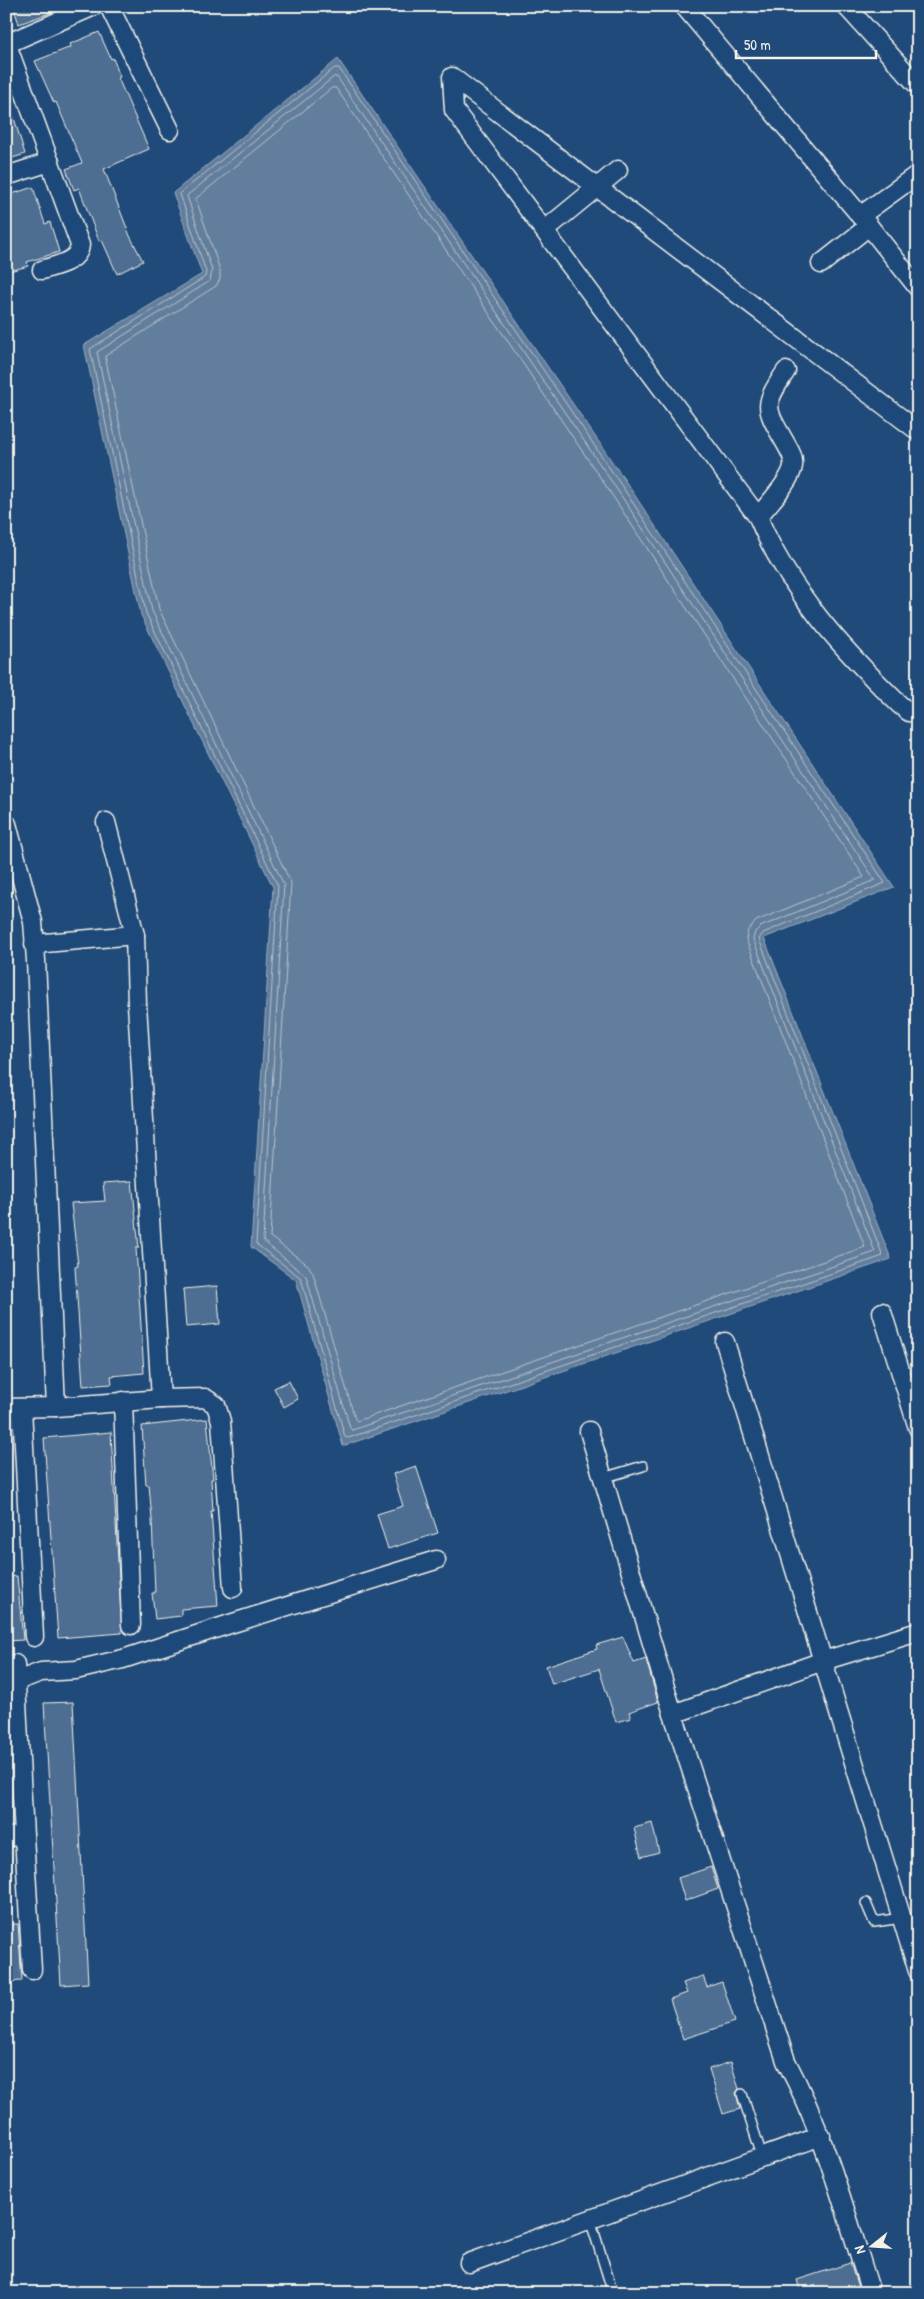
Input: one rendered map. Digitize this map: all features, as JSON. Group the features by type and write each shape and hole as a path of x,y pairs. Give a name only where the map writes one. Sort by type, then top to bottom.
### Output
{"street":[{"path":"42,270 76,258 80,251 80,245 6,43 94,6"},
{"path":"109,6 170,130"},
{"path":"684,6 918,288"},
{"path":"846,6 918,86"},
{"path":"918,430 452,77 454,110 758,517 769,544 822,623 900,705 909,712 918,713"},
{"path":"6,176 50,162"},
{"path":"545,230 618,170"},
{"path":"821,264 918,174"},
{"path":"758,517 789,477 793,466 792,455 770,417 768,402 770,394 786,371"},
{"path":"106,822 135,936 137,1004 161,1399"},
{"path":"7,824 33,922 56,1408"},
{"path":"34,944 135,936"},
{"path":"882,1312 918,1428"},
{"path":"725,1342 918,1971"},
{"path":"34,1637 14,1408 56,1408 123,1401 205,1398 216,1406 220,1421 233,1588"},
{"path":"123,1401 131,1625"},
{"path":"589,1432 674,1714 786,2061 804,2096 820,2136 871,2293"},
{"path":"11,1684 41,1672 104,1665 436,1560"},
{"path":"674,1714 824,1661 918,1632"},
{"path":"32,1970 24,1836 10,1664 41,1672"},
{"path":"6,1837 24,1836"},
{"path":"469,2262 820,2136"}],"lane":[{"path":"603,1478 643,1466"},
{"path":"866,1903 874,1922 902,1918"},
{"path":"742,2094 762,2156"},
{"path":"590,2218 613,2293"}],"water":[{"path":"338,59 624,479 894,887 764,938 891,1259 343,1446 296,1280 251,1247 273,887 141,615 84,345 202,274 173,193"}],"building":[{"path":"13,6 63,6 63,8 19,24"},
{"path":"99,32 111,59 113,58 120,77 118,78 149,149 104,169 130,236 143,261 117,274 102,240 99,241 79,188 74,190 66,169 82,163 56,102 54,103 35,61 71,47 70,44"},
{"path":"6,105 10,105 25,154 6,160"},
{"path":"33,187 45,224 50,222 59,252 27,262 28,266 6,272 6,196"},
{"path":"132,1181 139,1248 136,1248 144,1373 111,1376 112,1384 83,1386 75,1267 78,1266 71,1203 105,1201 103,1183"},
{"path":"217,1286 220,1324 186,1327 183,1289"},
{"path":"289,1381 298,1399 284,1407 274,1388"},
{"path":"207,1419 213,1479 211,1479 213,1511 211,1511 218,1606 181,1609 181,1616 155,1619 152,1593 155,1593 152,1519 149,1485 146,1485 142,1426"},
{"path":"111,1432 122,1633 58,1638 44,1438"},
{"path":"416,1466 438,1533 388,1549 377,1514 403,1506 393,1474"},
{"path":"17,1576 23,1640 6,1641 6,1577"},
{"path":"623,1637 634,1663 646,1659 658,1702 629,1712 631,1718 616,1722 599,1669 552,1684 546,1666 597,1649 596,1645"},
{"path":"73,1702 88,1983 61,1985 44,1703"},
{"path":"652,1823 659,1852 641,1857 634,1828"},
{"path":"711,1867 718,1889 685,1901 678,1878"},
{"path":"6,1924 18,1924 22,1981 6,1982"},
{"path":"703,1976 707,1987 722,1982 735,2022 683,2039 670,1999 687,1993 683,1983"},
{"path":"731,2062 739,2089 736,2093 740,2109 723,2114 709,2069"},
{"path":"850,2263 860,2293 801,2293 797,2280"}]}
